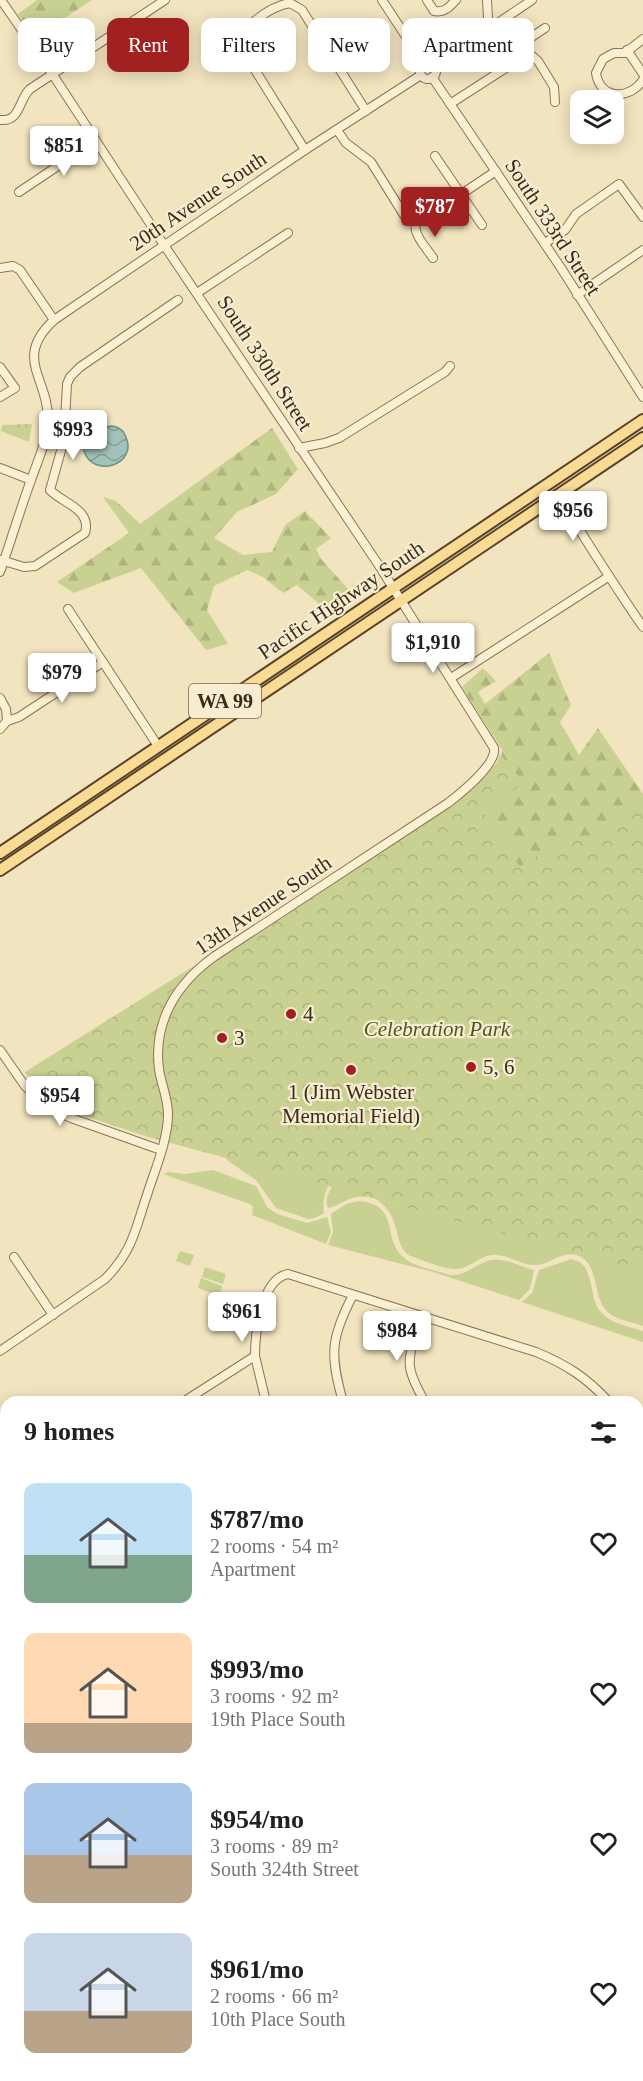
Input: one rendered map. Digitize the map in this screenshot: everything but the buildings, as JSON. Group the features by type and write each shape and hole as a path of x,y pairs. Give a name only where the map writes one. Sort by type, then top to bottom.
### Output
{"main road":[{"name":"Pacific Highway South","path":"0,853 643,420"},
{"path":"596,470 618,448 643,429"},
{"name":"Pacific Highway South","path":"0,870 643,438"},
{"path":"558,496 557,487 586,467 607,445"}],"street":[{"name":"South 330th Street","path":"1,0 368,550 494,748"},
{"path":"0,120 8,120 16,115 27,92 165,0"},
{"path":"382,0 402,31"},
{"path":"427,0 434,11 440,12 447,10 456,0"},
{"path":"487,0 488,18"},
{"path":"505,18 532,0"},
{"path":"305,150 241,50 240,38 251,25 276,8 294,4 306,15 366,111"},
{"path":"534,35 545,28"},
{"path":"643,39 625,53 614,53 603,59 596,73 596,78 605,91 613,95 634,90 643,80"},
{"path":"627,50 643,74"},
{"path":"534,59 555,90 555,102"},
{"path":"421,72 426,78 432,77 435,72"},
{"path":"450,104 500,72"},
{"name":"20th Avenue South","path":"48,419 47,405 34,366 35,350 41,336 54,320 305,150 422,75"},
{"name":"South 333rd Street","path":"432,77 545,243 643,397"},
{"path":"337,130 346,143 371,162 404,215 416,221 424,219 496,171"},
{"path":"19,192 95,141"},
{"path":"435,156 482,225"},
{"path":"545,243 565,230 576,214 619,184 643,217"},
{"path":"416,221 414,227 416,233 433,258"},
{"path":"197,293 288,232"},
{"path":"577,295 643,250"},
{"path":"0,268 11,266 18,268 54,320"},
{"path":"2,560 24,567 34,566 81,537 86,531 86,523 75,507 50,490 61,457 66,420 67,384 82,365 178,300"},
{"path":"300,448 339,438 446,372 450,366"},
{"path":"0,367 15,388 0,397"},
{"path":"0,572 2,560 43,446 48,419 66,420"},
{"path":"0,468 31,480"},
{"path":"558,496 601,562 608,577 643,627"},
{"path":"451,678 608,577"},
{"path":"68,609 158,746"},
{"path":"0,729 7,721 19,717 104,662"},
{"path":"0,698 6,710 7,721"},
{"name":"13th Avenue South","path":"0,1350 98,1285 120,1261 134,1235 161,1150 168,1114 159,1071 159,1042 166,1012 182,985 215,956 448,803 492,760 494,748"},
{"path":"0,1050 25,1086 47,1107 71,1118 161,1150"},
{"path":"14,1257 52,1315"},
{"path":"265,1396 255,1356 256,1333 268,1290 280,1276 293,1274 559,1362 583,1377 602,1396"},
{"path":"341,1396 333,1354 342,1317 353,1295"},
{"path":"422,1317 412,1342 409,1362 411,1377 422,1396"},
{"path":"192,1396 255,1356"}],"green space":[{"path":"37,0 92,0 65,18 21,18 18,14"},
{"path":"32,424 29,442 1,431 2,425"},
{"path":"272,428 298,469 276,494 237,512 214,538 243,555 272,552 285,525 305,511 331,538 316,549 321,559 350,591 330,613 297,585 283,593 263,577 247,570 214,586 207,610 228,644 206,650 141,568 74,593 57,582 129,533 103,497 116,501 140,524"},
{"path":"549,653 571,705 560,722 579,755 598,728 643,794 643,869 523,880 469,817 501,774 502,750 462,687 483,668 496,681 478,692 485,704"},
{"name":"Celebration Park","path":"500,754 524,783 483,811 520,867 575,830 586,845 643,807 643,1272 145,1136 64,1109 50,1100 25,1072 461,798 497,763"},
{"path":"214,1139 334,1177 325,1194 324,1213 308,1219 276,1208 256,1180 228,1161"},
{"path":"345,1169 368,1197 351,1199 328,1208 329,1193"},
{"path":"213,1170 256,1186 267,1207 277,1214 307,1223 327,1217 331,1232 326,1244 252,1215 253,1207 250,1204 163,1174"},
{"path":"376,1199 643,1268 643,1326 620,1319 603,1307 589,1265 576,1255 561,1256 537,1265 492,1255 457,1269 450,1269 410,1256 404,1251 390,1214 385,1206"},
{"path":"359,1201 380,1208 388,1222 396,1248 412,1263 456,1275 491,1260 507,1261 534,1270 530,1289 519,1300 433,1272 328,1245 333,1232 331,1214 346,1204"},
{"path":"180,1251 194,1255 190,1266 176,1261"},
{"path":"571,1259 580,1262 585,1267 594,1299 602,1313 607,1318 643,1331 643,1342 522,1302 532,1293 539,1270"},
{"path":"205,1267 226,1274 223,1284 202,1277"},
{"path":"201,1278 222,1286 219,1296 198,1288"}],"water":[{"path":"112,426 119,428 125,435 128,447 126,455 113,465 96,465 89,460 84,451 84,437 92,429"}],"place":[{"name":"4","path":"291,1014"},
{"name":"3","path":"222,1038"},
{"name":"5, 6","path":"471,1067"},
{"name":"1 (Jim Webster Memorial Field)","path":"351,1070"}]}
